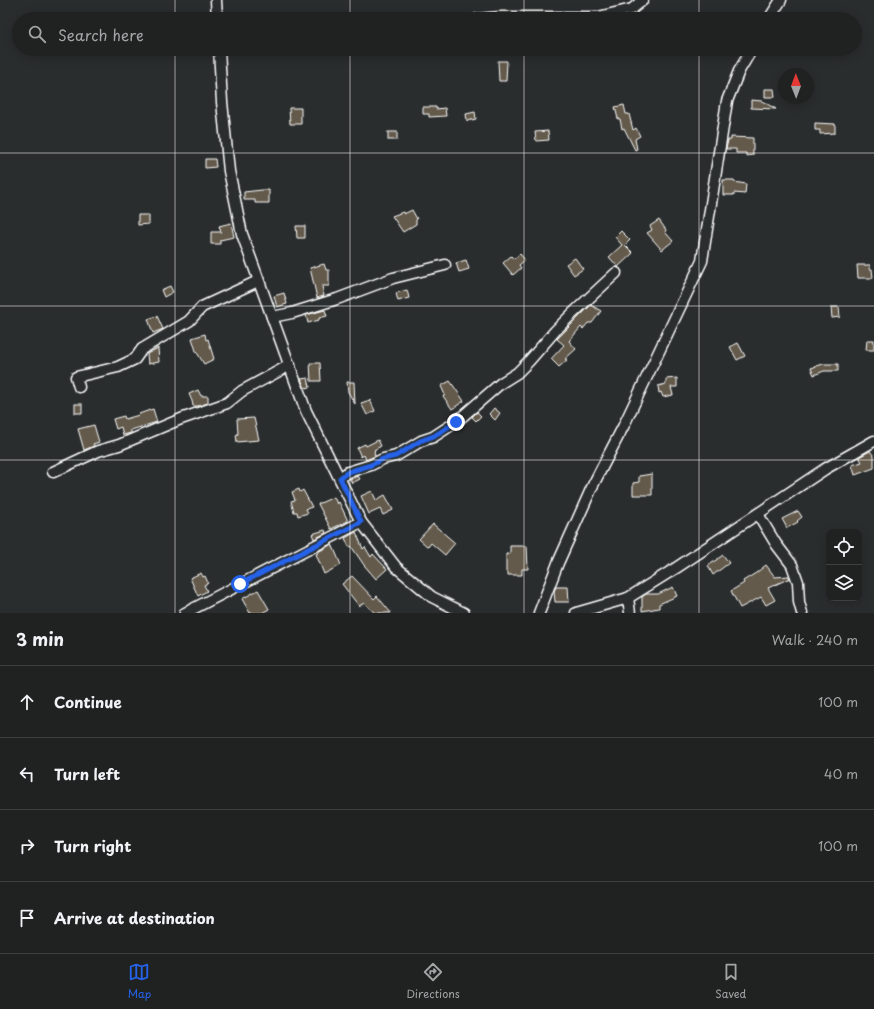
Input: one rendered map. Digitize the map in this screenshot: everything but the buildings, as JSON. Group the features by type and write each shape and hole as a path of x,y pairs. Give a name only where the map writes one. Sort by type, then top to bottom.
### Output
{"street":[{"path":"216,0 217,12"},
{"path":"619,12 632,9 643,0"},
{"path":"773,12 781,0"},
{"path":"219,56 229,171 242,234 306,411 361,522 396,567 432,597 464,613"},
{"path":"539,613 558,563 593,485 624,427 702,261 727,101 739,71 748,56"},
{"path":"272,317 292,313 337,299 393,278 445,265"},
{"path":"340,478 348,472 371,465 383,459 396,456 420,441 434,436 461,419 530,361 554,331 616,274"},
{"path":"79,387 76,377 118,367 135,359 142,349 189,322 202,307 258,281"},
{"path":"53,472 98,451 119,445 181,419 226,404 242,391 290,365"},
{"path":"576,613 628,598 825,469 874,441"},
{"path":"758,514 776,544 792,565 798,582 799,602 802,613"},
{"path":"185,613 361,522"},
{"path":"628,598 630,613"}],"route":[{"path":"240,584 361,522 340,478 348,472 371,465 383,459 396,456 420,441 434,436 456,422"}]}
